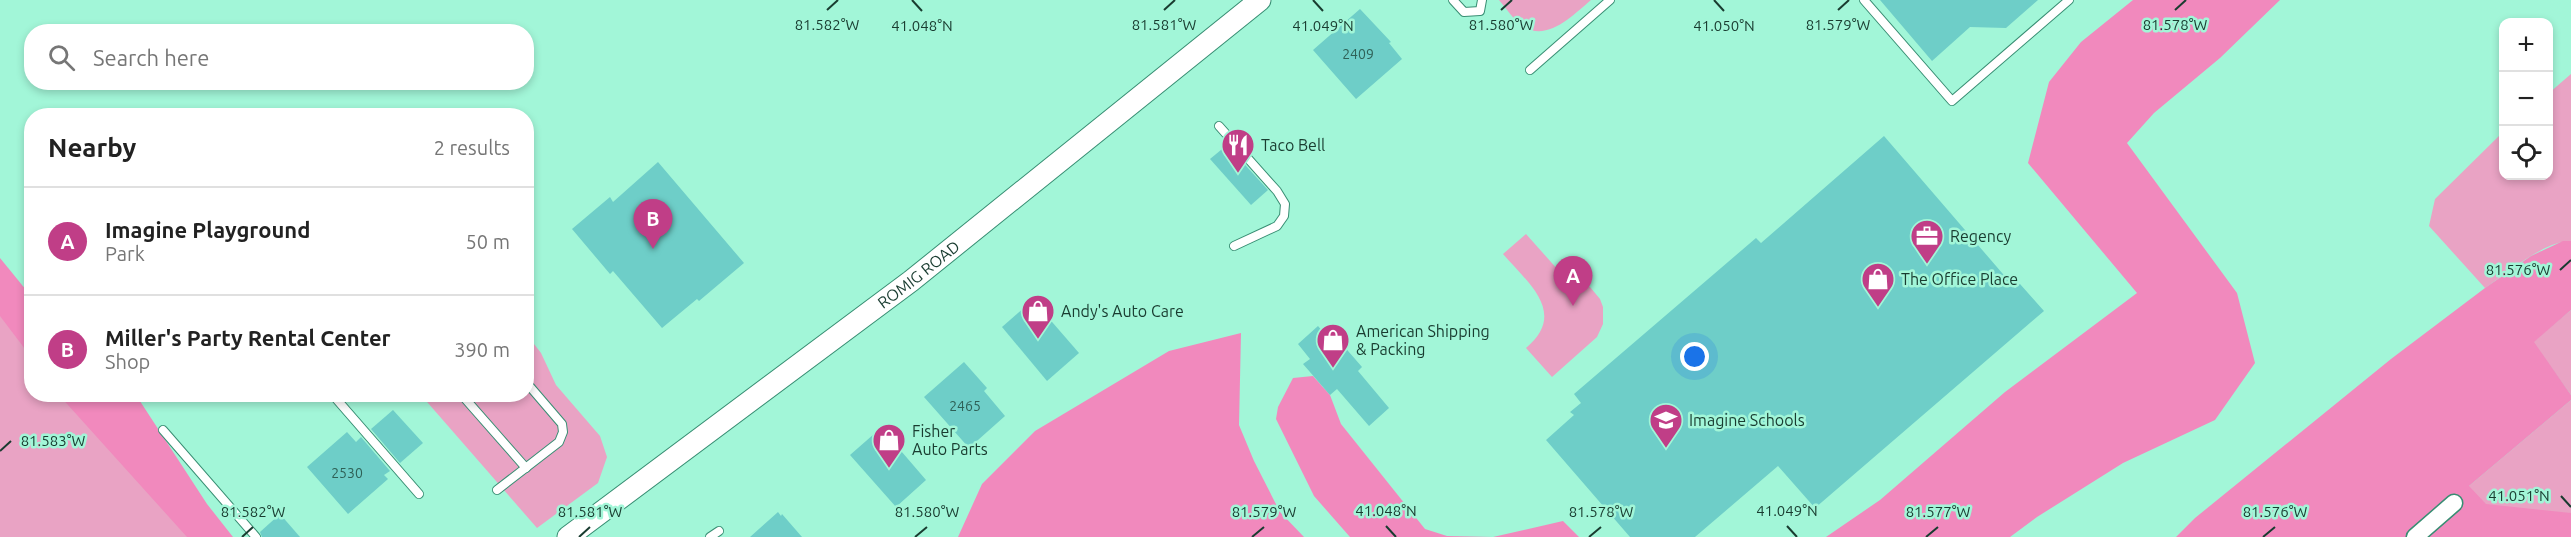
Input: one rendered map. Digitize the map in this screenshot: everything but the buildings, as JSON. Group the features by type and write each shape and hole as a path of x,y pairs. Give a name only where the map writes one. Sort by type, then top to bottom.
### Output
{"street":[{"name":"ROMIG ROAD","path":"567,537 911,281 1260,0"},
{"path":"2415,537 2454,503"}],"lane":[{"path":"1453,0 1464,12 1480,11 1482,0"},
{"path":"1530,70 1610,0"},
{"path":"1864,0 1952,101 2069,0"},
{"path":"1218,126 1277,190 1284,204 1284,216 1277,226 1234,246"},
{"path":"497,490 559,442 563,432 562,424 534,391"},
{"path":"339,402 419,494"},
{"path":"468,402 526,468"},
{"path":"163,430 256,537"},
{"path":"710,537 719,531"}],"shaded area":[{"path":"1499,0 1591,0 1568,20 1540,31 1530,30 1521,25"},
{"path":"2133,0 2280,0 2220,58 2154,113 2127,143 2237,293 2255,363 2215,420 2123,463 2037,517 2010,537 1826,537 1880,500 2005,392 2137,293 2028,163 2049,82 2081,42"},
{"path":"2571,74 2571,241 2560,242 2538,252 2485,288 2429,226 2435,199 2499,136 2499,180 2553,180 2553,90"},
{"path":"1526,234 1559,271 1590,287 1600,299 1603,307 1603,324 1597,337 1552,377 1526,348 1538,335 1544,323 1544,311 1540,299 1503,254"},
{"path":"2563,241 2571,241 2571,310 2534,342 2571,395 2571,400 2469,486 2486,504 2571,513 2571,537 2176,537 2195,518 2391,359 2531,256"},
{"path":"0,258 24,287 24,348 0,316"},
{"path":"0,300 24,329 24,402 85,402 198,537 0,537"},
{"path":"2571,310 2571,395 2533,342"},
{"path":"1241,333 1239,425 1280,512 1304,537 958,537 982,484 1035,431 1169,351"},
{"path":"534,344 541,353 556,385 600,436 607,457 598,483 537,528 427,402 534,402"},
{"path":"1313,376 1330,395 1341,424 1425,529 1447,536 1493,537 1350,537 1314,496 1276,419 1278,407 1293,378"},
{"path":"2571,400 2571,537 2448,537 2469,486"},
{"path":"65,402 141,402 207,504 233,537 187,537"},
{"path":"1563,521 1579,537 1493,537"}],"place":[{"name":"Taco Bell","path":"1238,174"},
{"name":"Miller's Party Rental Center","path":"653,249"},
{"name":"Regency","path":"1927,265"},
{"name":"Imagine Playground","path":"1573,306"},
{"name":"The Office Place","path":"1878,308"},
{"name":"Andy's Auto Care","path":"1038,340"},
{"name":"American Shipping & Packing","path":"1333,369"},
{"name":"Imagine Schools","path":"1666,449"},
{"name":"Fisher Auto Parts","path":"889,469"}]}
